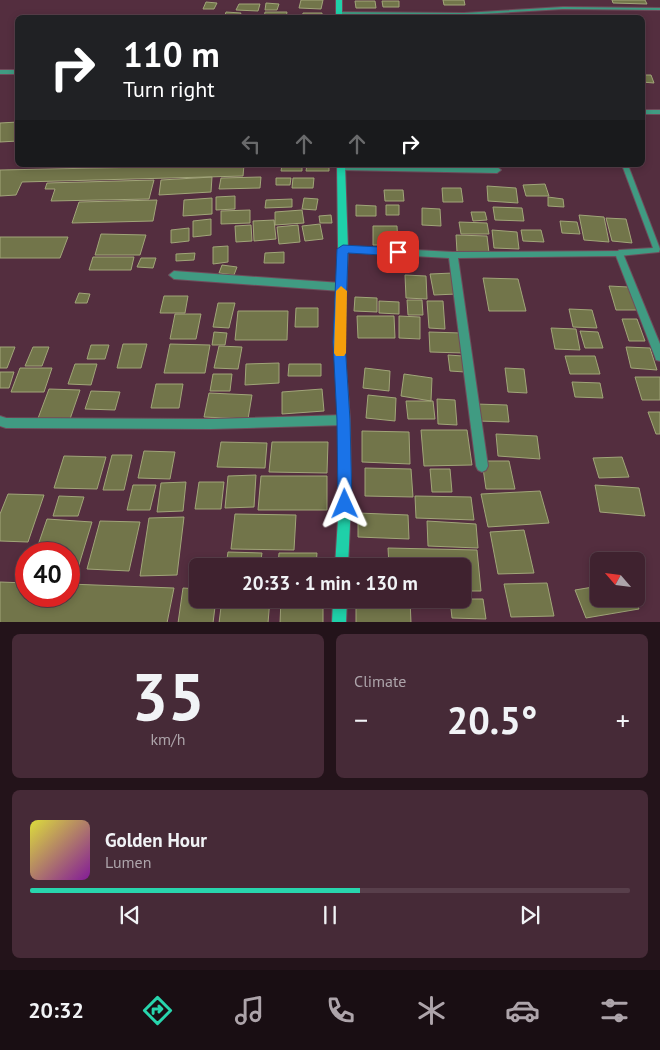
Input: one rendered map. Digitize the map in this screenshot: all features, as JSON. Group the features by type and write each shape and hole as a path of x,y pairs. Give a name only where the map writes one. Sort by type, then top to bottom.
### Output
{"street":[{"path":"339,0 340,15"},
{"path":"341,167 343,249 339,342 344,420 345,504 342,558"},
{"path":"380,167 497,170"},
{"path":"343,249 453,255 619,253 660,357"},
{"path":"453,255 482,466"},
{"path":"174,274 341,287"},
{"path":"0,421 6,424 133,424 344,420"},
{"path":"339,622 340,608"}],"lane":[{"path":"340,15 464,14 563,8 660,9"},
{"path":"0,72 15,72"},
{"path":"645,112 660,112"},
{"path":"619,253 657,250 626,167"}],"building":[{"path":"301,0 323,0 321,9 299,8"},
{"path":"443,0 464,0 465,5 444,5"},
{"path":"612,0 645,0 647,4 613,3"},
{"path":"355,1 375,1 376,8 356,8"},
{"path":"382,1 399,1 399,7 383,7"},
{"path":"206,2 217,3 214,9 203,9"},
{"path":"266,3 279,4 277,10 265,10"},
{"path":"239,4 260,4 258,11 236,10"},
{"path":"226,12 241,13 240,15 225,15"},
{"path":"265,12 287,12 286,15 264,15"},
{"path":"303,13 322,13 322,15 303,15"},
{"path":"645,75 651,75 654,83 645,82"},
{"path":"15,122 15,141 0,142 0,123"},
{"path":"244,167 243,176 22,182 16,195 0,196 0,170"},
{"path":"282,167 302,167 302,171 281,171"},
{"path":"307,167 329,167 329,171 306,171"},
{"path":"212,177 211,192 159,195 161,180"},
{"path":"261,177 260,188 219,189 221,178"},
{"path":"276,178 291,178 290,185 276,185"},
{"path":"293,178 314,178 313,188 292,188"},
{"path":"154,180 149,199 51,201 55,189 45,189 47,183"},
{"path":"545,184 549,196 526,196 523,185"},
{"path":"487,186 516,188 518,203 488,201"},
{"path":"442,188 461,188 463,202 443,202"},
{"path":"384,190 403,190 404,201 385,201"},
{"path":"235,196 235,209 216,210 216,197"},
{"path":"548,197 563,199 564,207 548,206"},
{"path":"212,198 212,214 183,216 184,200"},
{"path":"304,198 318,199 316,210 302,209"},
{"path":"292,199 292,207 265,208 266,200"},
{"path":"157,200 153,221 72,223 79,202"},
{"path":"356,205 376,206 376,216 356,216"},
{"path":"386,205 399,205 399,215 386,215"},
{"path":"493,207 522,208 524,221 495,220"},
{"path":"422,208 440,209 441,226 422,225"},
{"path":"250,210 250,223 221,224 221,211"},
{"path":"302,210 304,223 275,225 275,212"},
{"path":"471,212 485,212 487,220 473,221"},
{"path":"331,215 332,223 320,223 319,216"},
{"path":"579,215 604,217 609,242 584,240"},
{"path":"606,218 626,219 632,243 612,241"},
{"path":"211,219 211,235 193,237 193,221"},
{"path":"274,220 276,239 254,241 253,221"},
{"path":"560,221 577,222 580,234 562,233"},
{"path":"459,222 487,223 489,234 461,234"},
{"path":"320,224 323,239 305,241 302,226"},
{"path":"251,225 252,241 236,242 235,226"},
{"path":"298,225 300,242 279,244 277,227"},
{"path":"373,226 397,226 398,245 373,245"},
{"path":"189,228 189,241 171,243 171,230"},
{"path":"492,230 517,232 519,249 494,248"},
{"path":"521,230 541,230 544,242 523,241"},
{"path":"101,234 146,235 140,255 95,255"},
{"path":"456,235 487,236 489,253 457,252"},
{"path":"0,237 68,237 60,258 0,258"},
{"path":"228,246 228,262 213,264 213,247"},
{"path":"284,252 284,263 264,263 265,253"},
{"path":"195,253 194,260 176,261 176,254"},
{"path":"93,257 134,257 131,270 89,270"},
{"path":"141,258 156,258 153,268 137,267"},
{"path":"222,265 237,267 234,275 219,273"},
{"path":"453,273 457,294 434,295 430,274"},
{"path":"405,275 426,276 427,299 406,298"},
{"path":"483,278 518,279 526,311 489,311"},
{"path":"609,286 628,287 637,310 616,310"},
{"path":"79,293 90,294 87,303 75,303"},
{"path":"164,296 188,296 185,313 160,313"},
{"path":"355,297 377,298 377,312 354,311"},
{"path":"407,300 422,300 423,315 408,315"},
{"path":"379,301 399,302 399,314 379,313"},
{"path":"427,301 443,301 445,329 429,328"},
{"path":"218,303 235,303 229,328 213,327"},
{"path":"296,308 318,308 318,327 295,327"},
{"path":"569,309 592,310 597,328 573,327"},
{"path":"238,311 288,311 287,340 235,340"},
{"path":"175,314 201,314 196,339 170,339"},
{"path":"357,316 394,316 395,338 358,338"},
{"path":"399,316 420,317 420,339 399,338"},
{"path":"622,319 637,319 645,341 629,341"},
{"path":"551,328 576,329 580,350 555,349"},
{"path":"580,331 598,332 603,348 585,348"},
{"path":"214,332 227,333 225,345 212,345"},
{"path":"429,332 461,333 463,353 430,352"},
{"path":"123,344 147,344 141,368 117,368"},
{"path":"170,344 210,345 205,373 164,373"},
{"path":"91,345 109,345 105,359 87,359"},
{"path":"219,346 242,347 238,369 214,368"},
{"path":"0,347 15,347 7,368 0,368"},
{"path":"33,347 49,347 42,366 25,366"},
{"path":"626,347 650,348 657,370 631,368"},
{"path":"448,355 463,356 465,372 450,371"},
{"path":"565,356 595,356 600,374 570,374"},
{"path":"279,363 279,383 245,385 246,364"},
{"path":"75,364 97,364 91,385 68,384"},
{"path":"289,364 321,364 321,376 288,376"},
{"path":"20,368 52,368 44,392 11,392"},
{"path":"365,368 390,371 389,391 363,388"},
{"path":"505,368 524,369 527,393 508,392"},
{"path":"0,372 14,372 9,388 0,388"},
{"path":"213,374 232,374 230,391 210,391"},
{"path":"404,374 432,378 431,401 401,396"},
{"path":"635,377 660,377 660,400 642,400"},
{"path":"572,382 600,383 603,398 575,397"},
{"path":"156,384 183,384 179,408 151,408"},
{"path":"49,389 80,390 69,422 37,421"},
{"path":"322,389 324,411 282,414 282,392"},
{"path":"91,391 120,392 115,410 85,409"},
{"path":"209,393 252,395 248,419 204,417"},
{"path":"368,395 396,398 395,421 366,418"},
{"path":"437,399 455,400 457,425 438,424"},
{"path":"406,401 433,401 435,419 408,419"},
{"path":"476,404 507,405 509,422 478,421"},
{"path":"648,412 660,412 660,434 656,434"},
{"path":"421,430 467,430 472,465 424,466"},
{"path":"362,431 409,432 410,464 362,462"},
{"path":"496,434 537,436 540,459 498,456"},
{"path":"221,442 267,443 265,468 217,467"},
{"path":"272,442 328,442 327,473 269,472"},
{"path":"144,451 175,452 170,479 138,478"},
{"path":"112,455 132,455 124,490 103,490"},
{"path":"64,456 106,457 97,489 54,488"},
{"path":"622,457 629,477 599,478 593,458"},
{"path":"482,461 509,461 515,489 486,489"},
{"path":"365,468 411,469 413,497 365,496"},
{"path":"430,469 450,469 452,492 432,492"},
{"path":"256,475 254,507 225,508 228,476"},
{"path":"261,476 327,476 327,510 258,510"},
{"path":"186,482 183,511 157,512 161,483"},
{"path":"199,482 224,482 221,509 195,509"},
{"path":"133,485 156,485 150,510 127,510"},
{"path":"595,485 639,488 645,516 600,512"},
{"path":"540,491 549,523 488,527 481,494"},
{"path":"8,494 44,495 28,542 0,541 0,514"},
{"path":"59,496 84,497 78,516 53,516"},
{"path":"415,496 471,497 474,520 416,518"},
{"path":"358,513 408,515 409,539 358,537"},
{"path":"235,514 296,515 294,550 231,549"},
{"path":"184,517 177,575 140,576 149,518"},
{"path":"47,519 92,522 80,562 80,542 39,542"},
{"path":"100,521 140,522 129,571 87,569"},
{"path":"427,521 476,524 478,548 428,546"},
{"path":"524,530 534,573 498,574 490,532"},
{"path":"388,548 477,550 481,591 471,591 471,558 389,558"},
{"path":"228,552 262,553 261,558 227,558"},
{"path":"279,553 317,553 317,558 279,558"},
{"path":"0,582 15,583 15,607 80,607 80,584 174,588 167,622 0,622"},
{"path":"547,583 554,616 511,617 504,584"},
{"path":"183,588 189,588 189,608 215,608 213,622 178,622"},
{"path":"590,588 590,608 639,609 586,618 575,590"},
{"path":"471,599 483,599 486,619 452,618 451,608 471,608"},
{"path":"221,608 269,608 268,622 219,622"},
{"path":"281,608 323,608 323,622 280,622"},
{"path":"356,608 410,608 411,622 356,622"}],"slow traffic":[{"path":"340,353 341,291"}],"route":[{"path":"345,504 344,420 339,342 343,249 398,252"}]}
